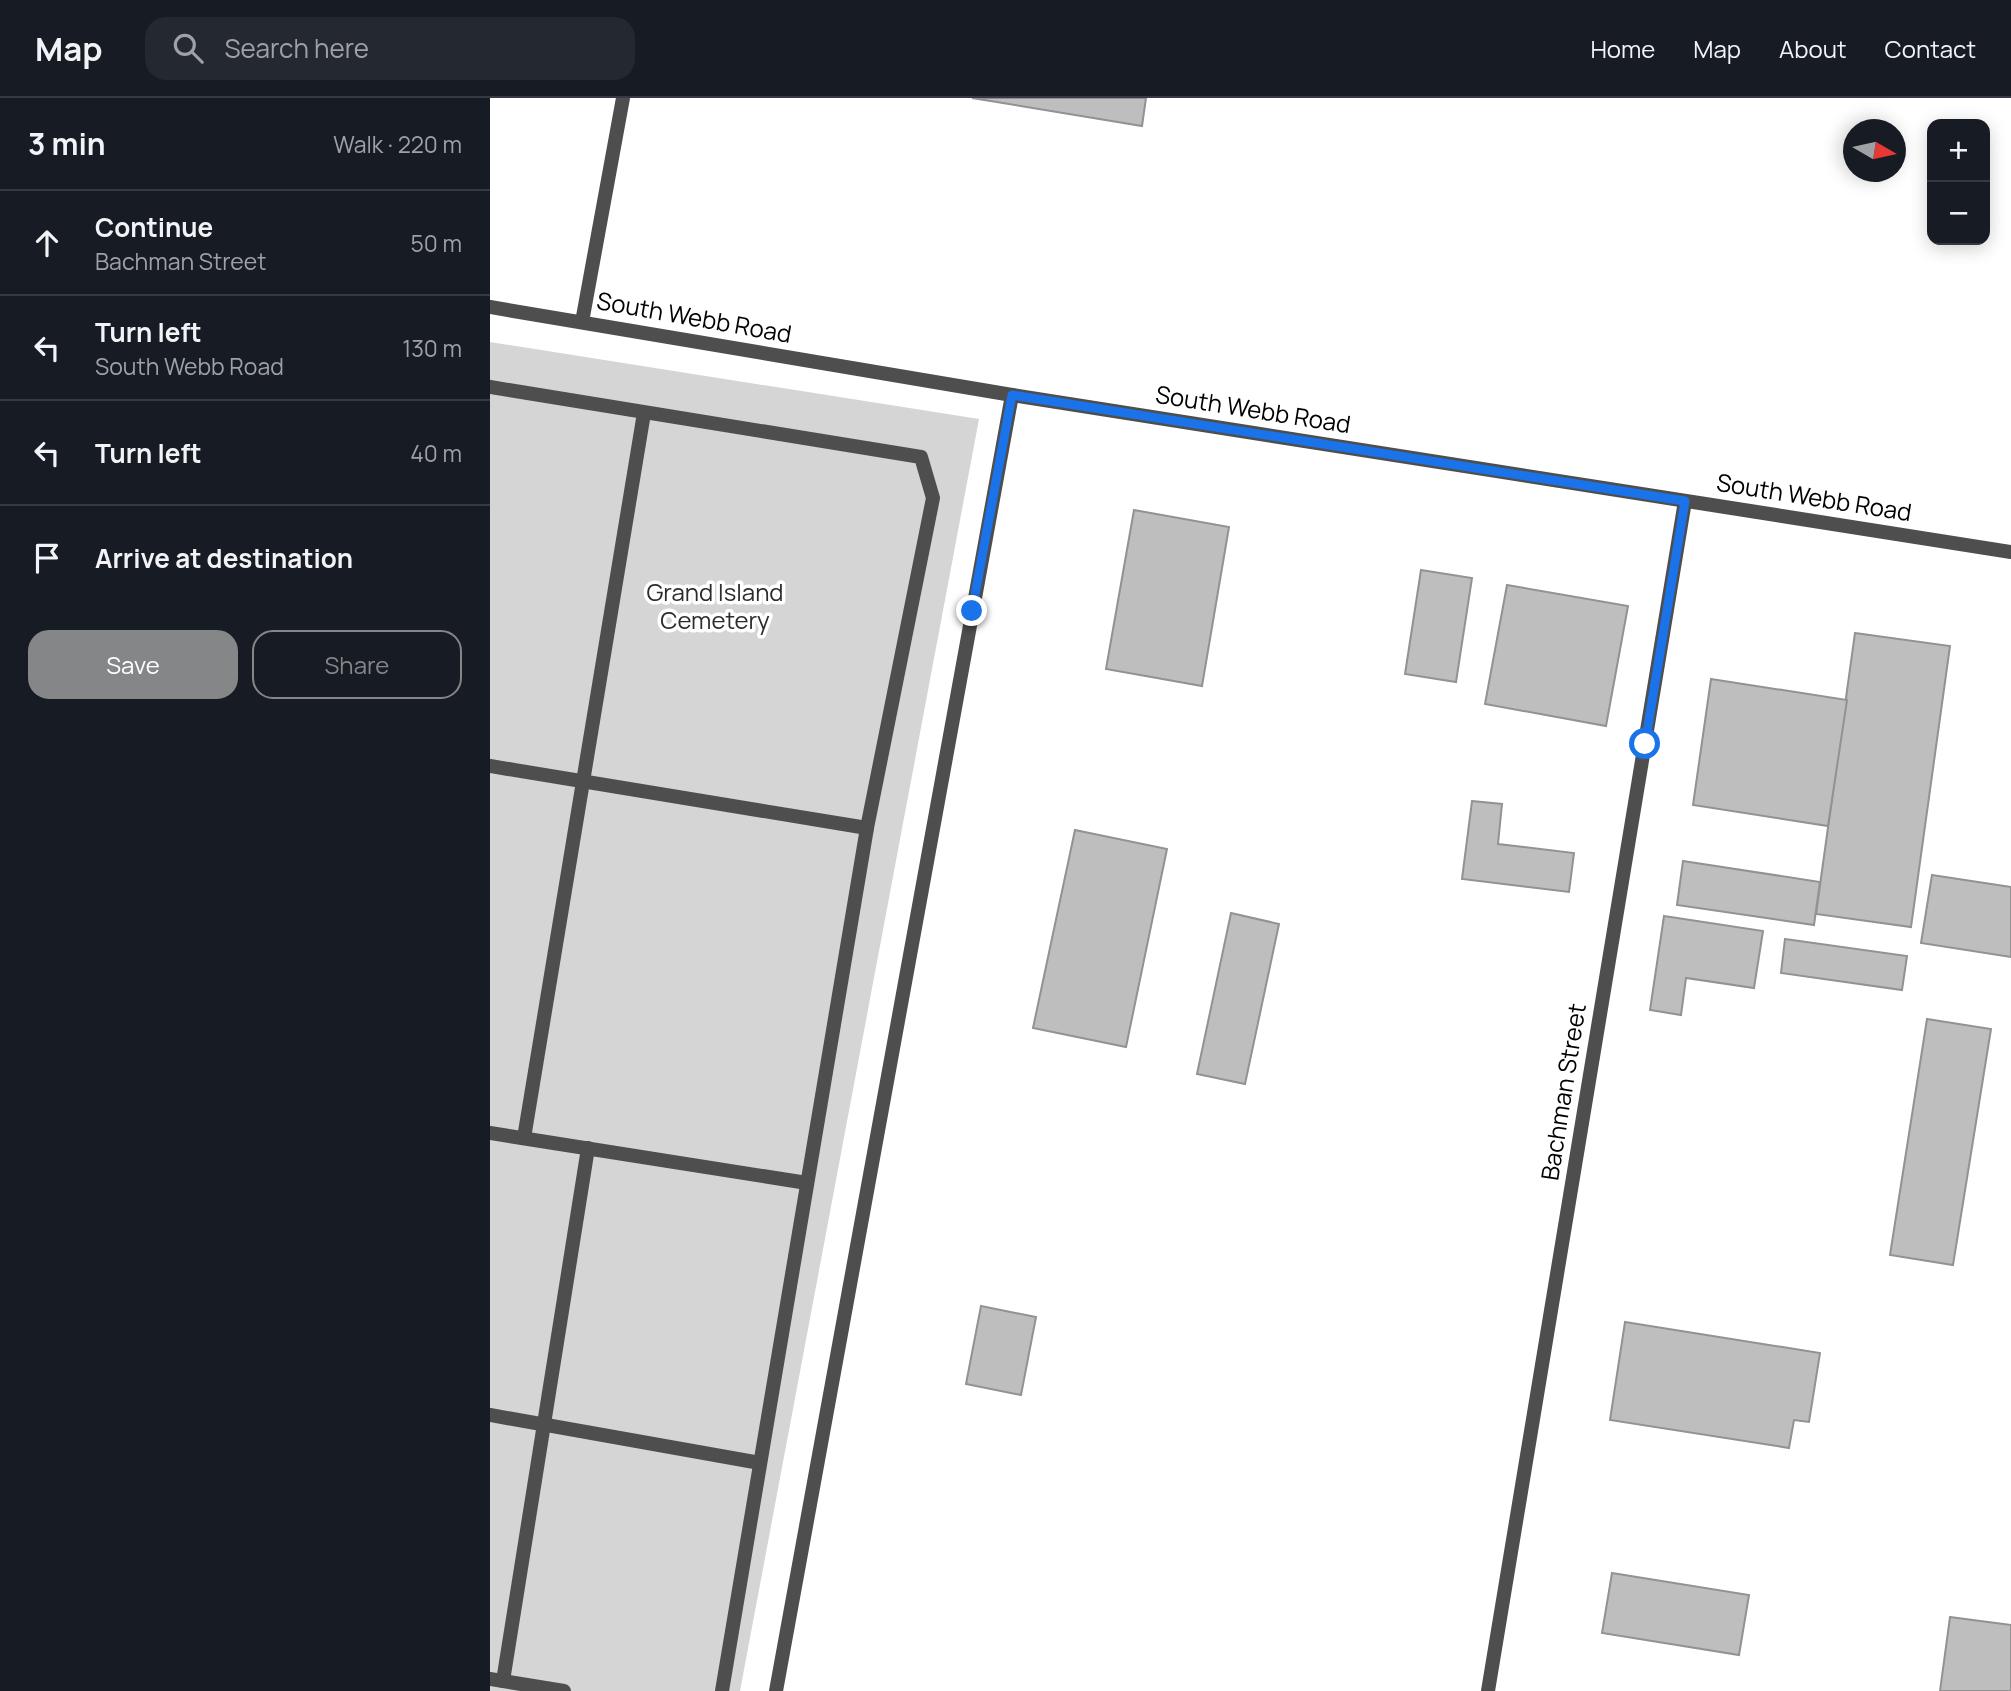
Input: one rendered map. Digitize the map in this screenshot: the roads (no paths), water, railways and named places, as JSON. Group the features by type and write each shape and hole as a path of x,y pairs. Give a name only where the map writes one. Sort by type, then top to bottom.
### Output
{"street":[{"path":"582,322 623,98"},
{"name":"South Webb Road","path":"490,307 1012,395 2011,552"},
{"path":"490,387 921,457 933,498 867,828 722,1691"},
{"path":"776,1691 1012,395"},
{"path":"524,1138 644,412"},
{"name":"Bachman Street","path":"1488,1691 1685,501"},
{"path":"490,766 867,828"},
{"path":"490,1133 807,1183"},
{"path":"564,1691 497,1680 544,1425 588,1148"},
{"path":"490,1415 760,1463"}],"park label":[{"name":"Grand Island Cemetery","path":"715,607"}]}
